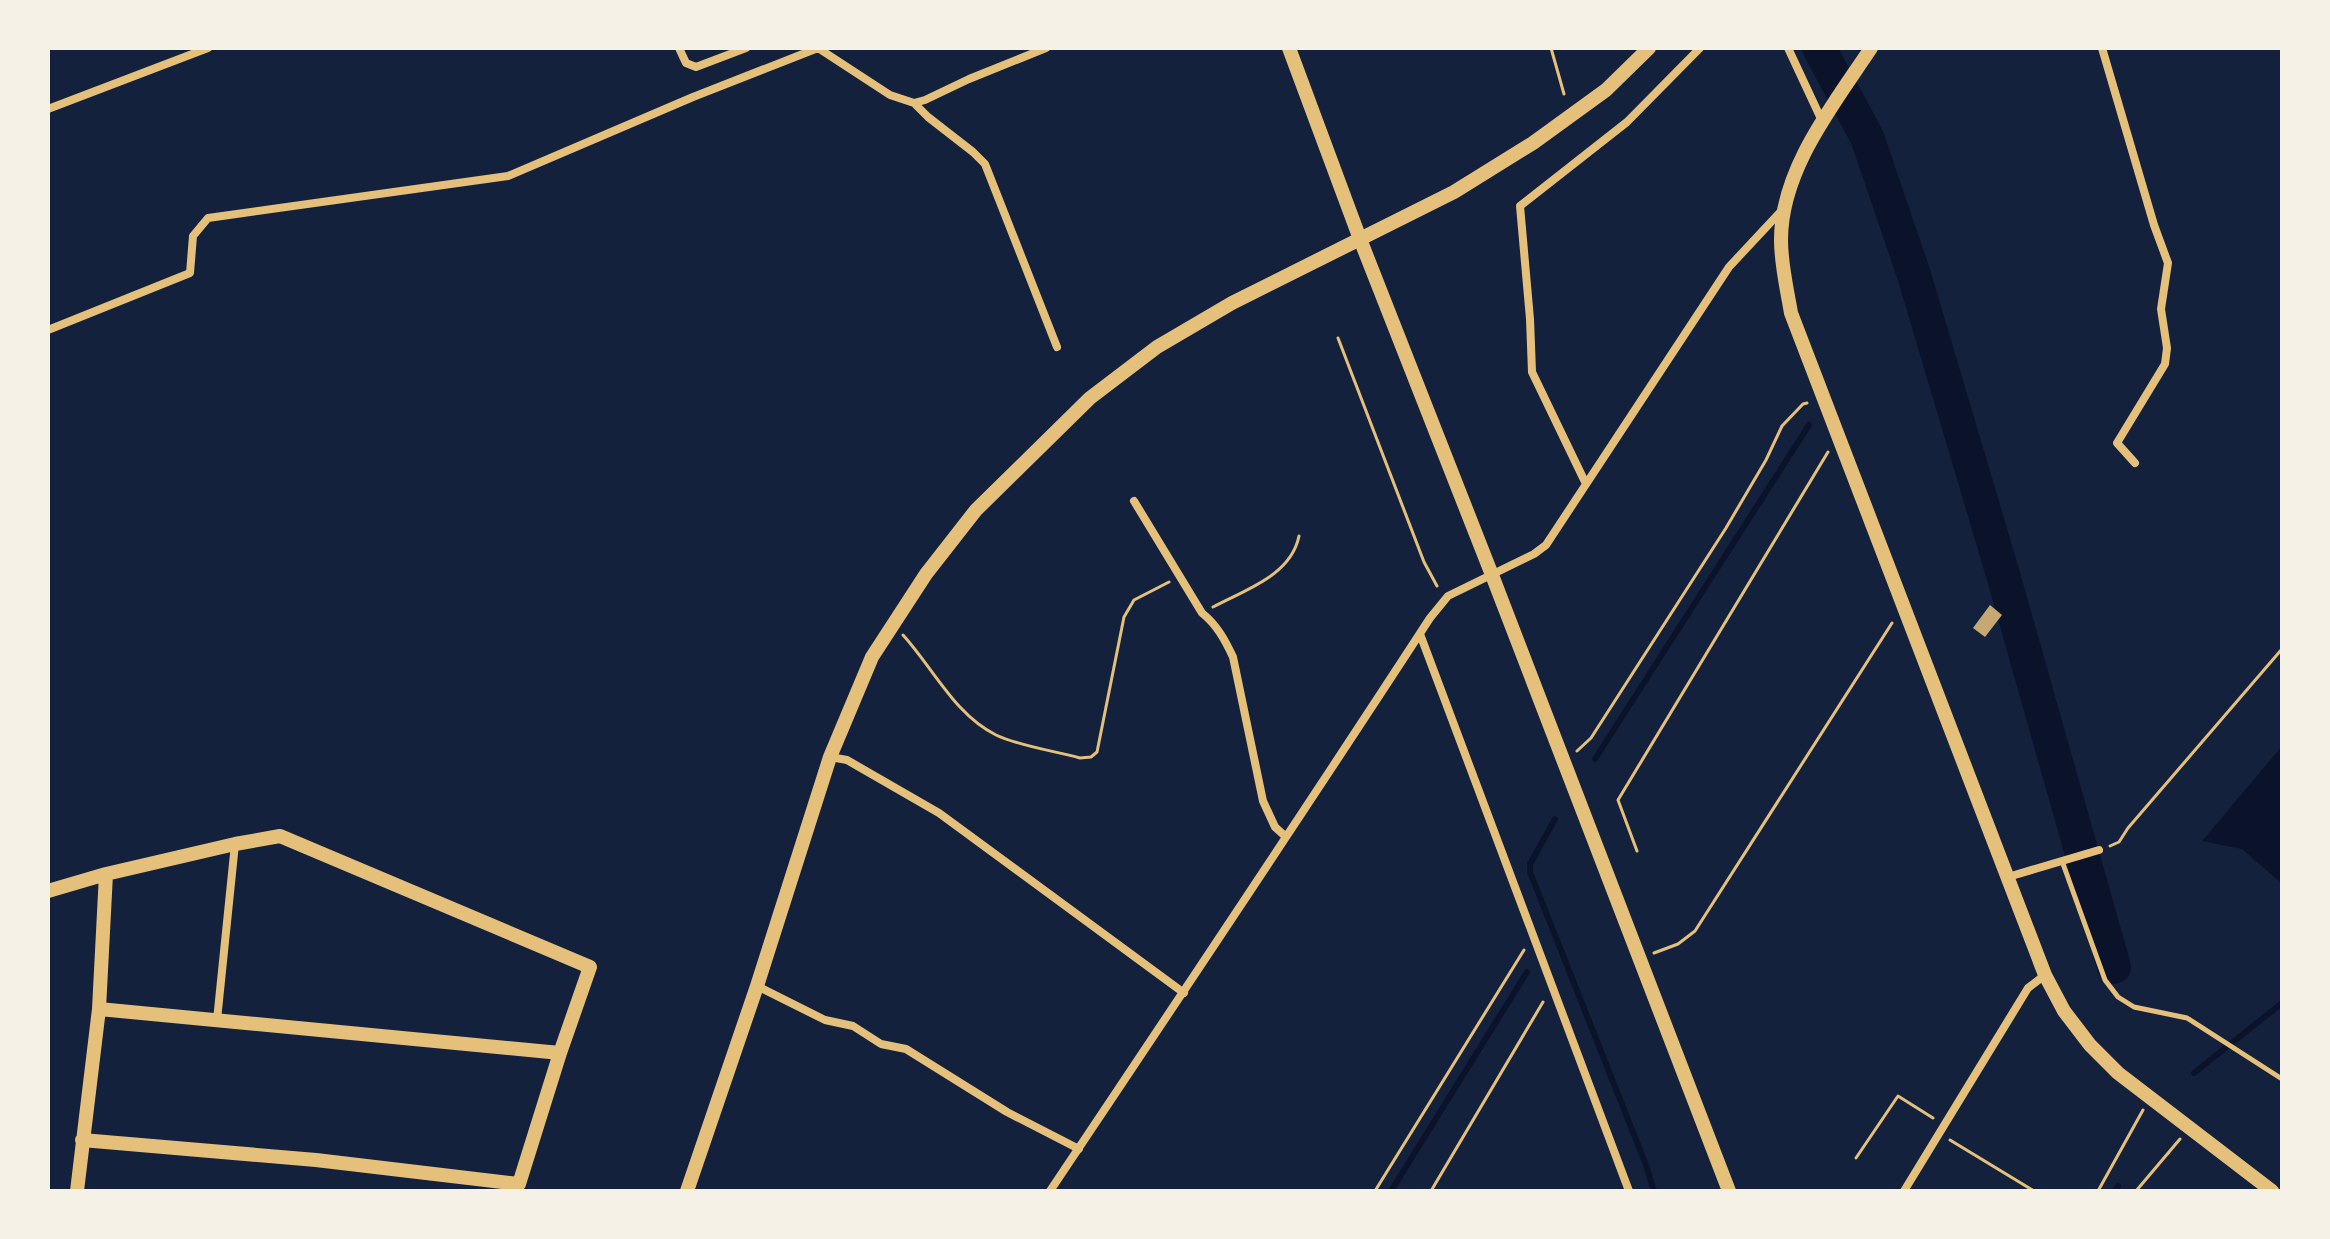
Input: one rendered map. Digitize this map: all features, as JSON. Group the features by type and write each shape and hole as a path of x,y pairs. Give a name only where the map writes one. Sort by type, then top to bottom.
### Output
{"street":[{"path":"48,109 208,48"},
{"path":"679,48 686,63 696,67 746,48"},
{"path":"48,330 190,273 193,236 208,218 508,176 693,97 818,48 890,95 914,103 985,164 1057,347"},
{"path":"914,103 1046,48"},
{"path":"1289,48 1729,1191"},
{"path":"687,1191 830,757 872,657 926,574 976,510 1090,398 1157,347 1232,303 1454,192 1533,143 1606,90 1649,48"},
{"path":"1586,484 1532,372 1520,206 1627,122 1700,48"},
{"path":"1788,48 1826,117"},
{"path":"1871,48 1798,166 1784,207 1781,239 1791,313 2045,975 2064,1011 2090,1045 2118,1073 2272,1191"},
{"path":"2102,48 2168,263 2161,309 2167,348 2165,364 2117,443 2135,463"},
{"path":"1050,1191 1448,596 1534,554 1546,545 1729,267 1784,207"},
{"path":"1134,501 1180,577 1226,641 1233,657 1263,801 1275,827 1285,836"},
{"path":"1420,634 1629,1191"},
{"path":"830,757 847,760 939,813 1184,993"},
{"path":"48,891 106,874 280,836 590,967 519,1184 316,1160 82,1140"},
{"path":"217,1020 235,844"},
{"path":"2008,877 2099,850"},
{"path":"77,1191 99,1009 106,874"},
{"path":"1904,1191 2028,988 2045,975"},
{"path":"757,986 825,1020 853,1026 881,1044 906,1049 1007,1112 1079,1149"},
{"path":"99,1009 560,1053"}],"lane":[{"path":"2062,860 2105,980 2118,997 2134,1007 2187,1018 2282,1079"}],"path":[{"path":"1551,48 1564,94"},
{"path":"1338,338 1424,562 1435,584 1448,596"},
{"path":"1562,758 1575,753 1591,738 1726,528 1782,426 1803,404 1824,397"},
{"path":"1637,851 1618,800 1821,461 1830,450 1842,444"},
{"path":"1206,615 1213,607 1278,572 1295,550 1299,536"},
{"path":"892,627 906,638 965,712 985,728 999,736 1080,758 1091,757 1097,752 1124,617 1134,600 1180,577"},
{"path":"1639,959 1678,944 1695,931 1887,629 1896,618 1907,614"},
{"path":"2099,850 2119,842 2282,649"},
{"path":"1375,1191 1534,938"},
{"path":"1431,1191 1553,989"},
{"path":"1856,1158 1898,1096 1942,1130 2034,1191"},
{"path":"2098,1191 2151,1098"},
{"path":"2136,1191 2190,1128"}],"water":[{"path":"2282,746 2282,884 2242,849 2202,841"}],"building":[{"path":"1990,605 2002,615 1985,637 1973,628"}],"waterway":[{"path":"1819,48 1867,137 1914,275 2114,967"},
{"path":"1906,287 1914,275"},
{"path":"1595,759 1809,425"},
{"path":"1555,819 1530,864 1530,872 1654,1191"},
{"path":"1391,1191 1527,972"},
{"path":"2194,1073 2282,1003"},
{"path":"2115,1191 2118,1186"}]}
